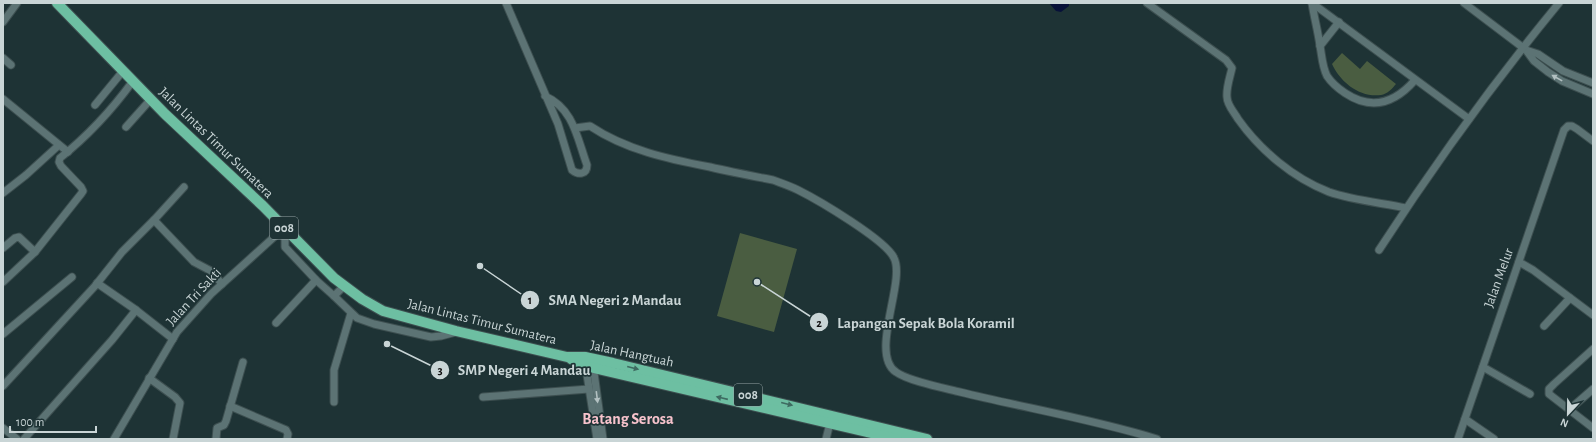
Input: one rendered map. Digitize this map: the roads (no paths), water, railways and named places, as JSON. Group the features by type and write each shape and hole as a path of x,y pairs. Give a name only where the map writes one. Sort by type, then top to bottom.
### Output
{"highway":[{"name":"Jalan Lintas Timur Sumatera","path":"57,3 132,81 334,278 362,299 383,311 456,332 568,357"},
{"name":"Jalan Hangtuah","path":"568,357 761,403 927,439"},
{"name":"Jalan Hangtuah","path":"761,403 830,423 897,439"}],"street":[{"path":"3,22 17,3"},
{"path":"506,3 558,124 572,170 581,174 587,169 587,165 575,128 566,110 554,100 546,96"},
{"path":"1147,3 1226,60 1232,68 1227,97 1232,110 1246,131 1263,149 1285,167 1300,178 1329,191 1344,196 1406,208"},
{"path":"1312,3 1469,119"},
{"path":"1312,3 1322,61 1328,76 1339,89 1354,99 1368,103 1384,102 1396,98 1415,80"},
{"path":"1464,3 1524,49 1534,61 1553,76 1593,94"},
{"path":"1379,250 1406,208 1469,119 1559,3"},
{"path":"1320,46 1339,22"},
{"path":"1524,49 1538,54 1563,71 1593,83"},
{"path":"3,58 11,65"},
{"path":"95,105 123,71"},
{"path":"3,282 35,252 83,191 61,166 59,162 60,158 86,137 132,81"},
{"path":"3,99 68,152"},
{"path":"126,127 151,99"},
{"path":"575,128 590,126 610,139 627,146 674,160 773,180 812,197 872,236 892,254 896,265 895,284 887,325 887,352 891,367 896,372 928,384 1073,417 1157,439"},
{"name":"Jalan Melur","path":"1458,439 1499,315 1519,262 1564,130 1568,126 1572,126 1593,141"},
{"path":"3,193 26,175 59,145"},
{"path":"3,386 97,283 122,252 184,187"},
{"path":"154,220 194,262 210,271 222,284"},
{"path":"286,230 284,238 285,247 316,280 357,318 374,324 431,337 456,332"},
{"name":"Jalan Tri Sakti","path":"114,439 173,339 196,310 222,284 286,230"},
{"path":"3,248 15,238 19,237 35,252"},
{"path":"1519,262 1533,270 1593,315"},
{"path":"3,334 72,277"},
{"path":"276,323 316,280"},
{"path":"97,283 136,310 173,339"},
{"path":"334,296 344,286"},
{"path":"1544,326 1570,298"},
{"path":"24,439 112,340 136,310"},
{"path":"334,402 334,370 351,313"},
{"path":"1593,349 1549,389 1549,394 1552,398 1570,409 1593,428"},
{"path":"216,439 216,428 225,424 243,362"},
{"path":"589,362 589,390 597,439"},
{"path":"589,362 603,439"},
{"path":"1483,367 1530,394"},
{"path":"149,378 175,396 180,403 173,439"},
{"path":"1570,409 1593,389"},
{"path":"483,397 589,390"},
{"path":"230,406 286,430 288,434 287,439"},
{"path":"1465,419 1494,439"},
{"path":"826,439 830,423"},
{"path":"3,428 17,439"}],"place":[{"name":"SMA Negeri 2 Mandau","path":"480,266"},
{"name":"Lapangan Sepak Bola Koramil","path":"757,282"},
{"name":"SMP Negeri 4 Mandau","path":"387,344"}],"district":[{"name":"Batang Serosa","path":"628,419"}]}
